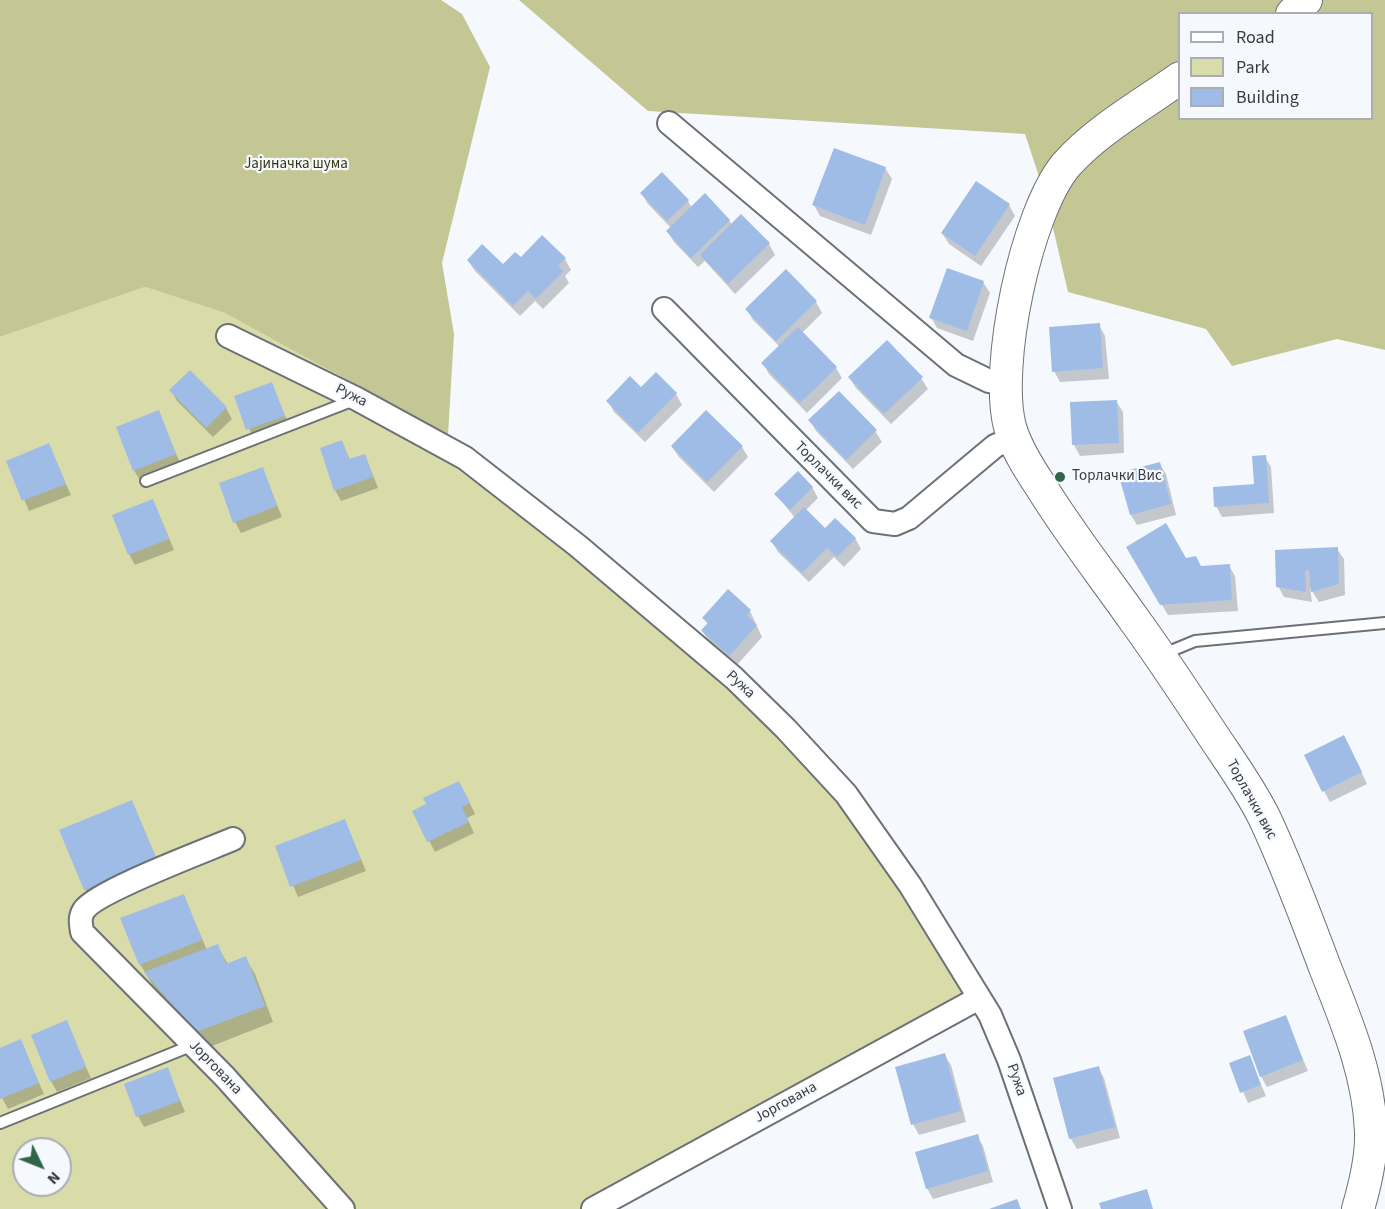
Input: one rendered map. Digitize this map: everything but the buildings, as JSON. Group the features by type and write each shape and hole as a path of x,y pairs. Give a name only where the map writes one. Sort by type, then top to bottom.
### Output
{"street":[{"path":"1294,12 1306,0"},
{"name":"Торлачки вис","path":"1178,79 1085,146 1064,168 1047,198 1033,231 1021,273 1005,384 1009,424 1014,438 1053,505 1161,655 1239,773 1264,819 1353,1037 1362,1069 1371,1134 1368,1166 1358,1209"},
{"path":"669,123 956,365 989,381 1005,384"},
{"name":"Торлачки вис","path":"663,309 873,522 895,524 909,518 995,446 1014,438"},
{"name":"Ружа","path":"228,336 357,399 465,458 578,546 734,678 786,729 846,794 910,885 990,1015 1010,1060 1060,1209"},
{"name":"Јоргована","path":"233,839 104,894 85,908 80,917 82,932 193,1045 343,1209"},
{"name":"Јоргована","path":"593,1209 979,998"}],"lane":[{"path":"146,480 357,399"},
{"path":"1161,655 1175,647 1195,641 1385,623"},
{"path":"0,1123 193,1045"}],"green space":[{"name":"Јајиначка шума","path":"0,0 441,0 462,14 490,67 442,263 454,334 448,435 225,313 145,287 0,337"},
{"path":"519,0 1385,0 1385,350 1337,339 1232,366 1206,329 1068,292 1046,198 1025,134 648,111"},
{"path":"145,287 225,313 311,358 465,458 578,546 846,794 970,1002 593,1209 0,1209 0,337"}],"place":[{"name":"Торлачки Вис","path":"1060,477"}]}
